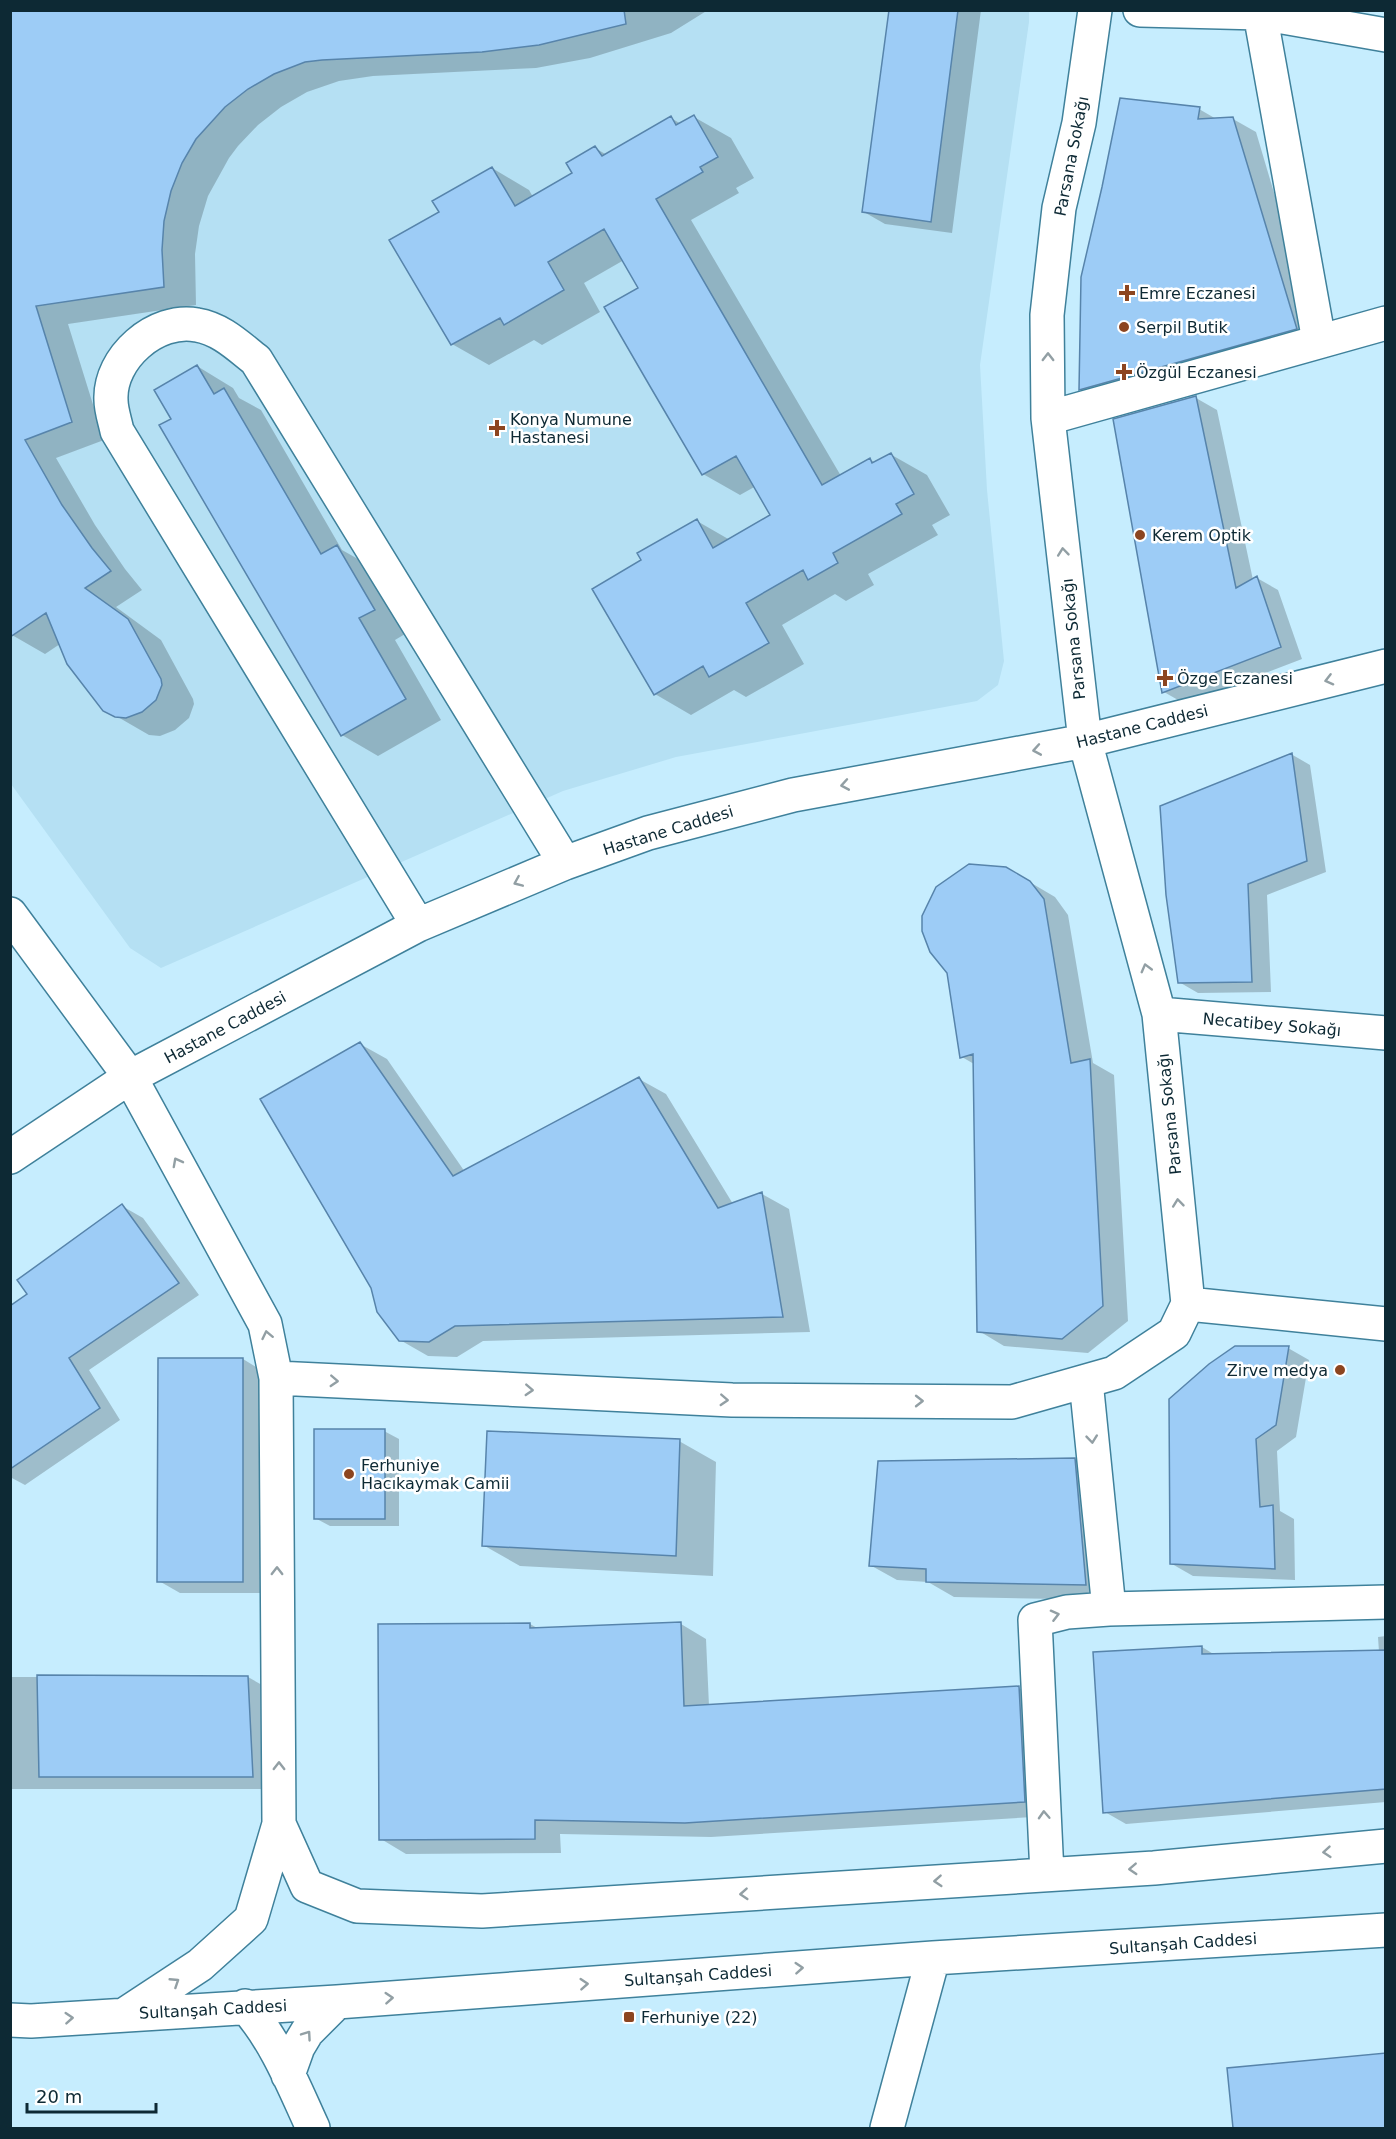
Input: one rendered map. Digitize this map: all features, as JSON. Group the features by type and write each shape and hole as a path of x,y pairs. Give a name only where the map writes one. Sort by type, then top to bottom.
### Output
{"street":[{"name":"Parsana Sokağı","path":"1095,10 1078,123 1059,208 1047,315 1048,418 1085,741 1159,1014 1188,1304"},
{"path":"1140,10 1260,13 1386,35"},
{"path":"1260,13 1319,341"},
{"path":"1048,418 1386,323"},
{"path":"418,925 117,431 111,398 117,370 134,345 163,327 197,325 229,338 256,360 565,863"},
{"name":"Hastane Caddesi","path":"10,1157 130,1077 418,925 565,863 648,833 793,795 1085,741 1386,666"},
{"path":"10,914 130,1077 265,1324 276,1378 279,1824 250,1919 200,1965 126,2014"},
{"name":"Necatibey Sokağı","path":"1159,1014 1386,1033"},
{"path":"276,1378 732,1400 1012,1402 1114,1373 1174,1333 1188,1304 1386,1324"},
{"path":"1086,1381 1109,1609"},
{"path":"1047,1874 1035,1620 1067,1612 1109,1609 1386,1602"},
{"path":"279,1824 307,1886 357,1906 482,1911 1154,1868 1386,1846"},
{"name":"Sultanşah Caddesi","path":"10,2020 31,2021 337,2002 933,1958 1386,1930"},
{"path":"887,2128 933,1958"},
{"path":"288,2075 298,2047 307,2032 337,2002"},
{"path":"245,2006 260,2022 313,2128"}],"shaded area":[{"name":"Konya Numune Hastanesi","path":"10,11 1029,11 980,365 987,490 1004,661 998,685 977,701 676,757 563,791 161,968 130,948 11,784"}],"building":[{"path":"10,10 624,10 626,24 539,45 482,52 322,60 305,62 274,74 248,89 225,107 196,139 182,163 171,191 164,221 162,250 164,287 36,306 72,422 25,440 62,505 111,571 85,588 128,619 161,679 162,685 156,700 142,712 126,718 115,717 103,711 67,664 46,613 10,637"},
{"path":"889,10 958,10 931,222 862,212"},
{"path":"1120,98 1200,107 1198,119 1233,117 1297,329 1079,390 1081,277"},
{"path":"694,115 718,157 700,167 703,172 656,199 822,485 870,458 872,463 891,453 914,494 896,504 902,514 833,553 838,563 808,580 803,570 746,603 769,643 709,677 703,666 654,695 592,589 641,560 637,553 697,519 713,548 770,515 736,456 702,475 651,388 604,307 638,288 604,229 548,262 564,290 504,325 500,318 451,345 389,240 439,212 432,201 492,167 515,206 572,173 566,163 595,146 602,156 671,116 676,125"},
{"path":"197,365 214,394 224,388 321,554 337,545 375,610 359,618 406,699 341,736 159,425 171,419 154,390"},
{"path":"1196,396 1236,588 1257,576 1281,647 1162,693 1113,419"},
{"path":"1292,753 1307,861 1248,884 1252,982 1178,983 1166,895 1160,806"},
{"path":"969,864 1006,867 1030,881 1044,899 1071,1063 1090,1059 1103,1306 1062,1339 977,1332 973,1054 960,1058 947,973 930,952 922,931 922,916 936,887"},
{"path":"360,1042 453,1176 639,1077 718,1208 762,1192 783,1317 455,1326 429,1342 399,1341 377,1312 371,1288 260,1099"},
{"path":"122,1204 179,1283 69,1358 100,1408 10,1469 10,1306 27,1294 17,1280"},
{"path":"1235,1346 1289,1346 1276,1425 1256,1439 1260,1507 1273,1505 1275,1569 1170,1564 1169,1399 1209,1364"},
{"path":"158,1358 243,1358 243,1582 157,1582"},
{"name":"Ferhuniye Hacıkaymak Camii","path":"314,1429 385,1429 385,1519 314,1519"},
{"path":"487,1431 680,1439 676,1556 482,1546"},
{"path":"1075,1458 1086,1585 926,1582 926,1569 869,1566 878,1461"},
{"path":"681,1622 684,1706 1019,1686 1025,1802 685,1823 535,1820 535,1839 379,1840 378,1624 530,1623 530,1628"},
{"path":"1202,1646 1202,1654 1386,1650 1386,1789 1103,1813 1093,1652"},
{"path":"37,1675 248,1676 253,1777 39,1777"},
{"path":"1386,2053 1386,2128 1233,2128 1227,2068"}],"place":[{"name":"Emre Eczanesi","path":"1127,293"},
{"name":"Serpil Butik","path":"1124,327"},
{"name":"Özgül Eczanesi","path":"1124,372"},
{"name":"Konya Numune Hastanesi","path":"497,428"},
{"name":"Kerem Optik","path":"1140,535"},
{"name":"Özge Eczanesi","path":"1165,678"},
{"name":"Zirve medya","path":"1340,1370"},
{"name":"Ferhuniye Hacıkaymak Camii","path":"349,1474"},
{"name":"Ferhuniye (22)","path":"629,2017"}]}
